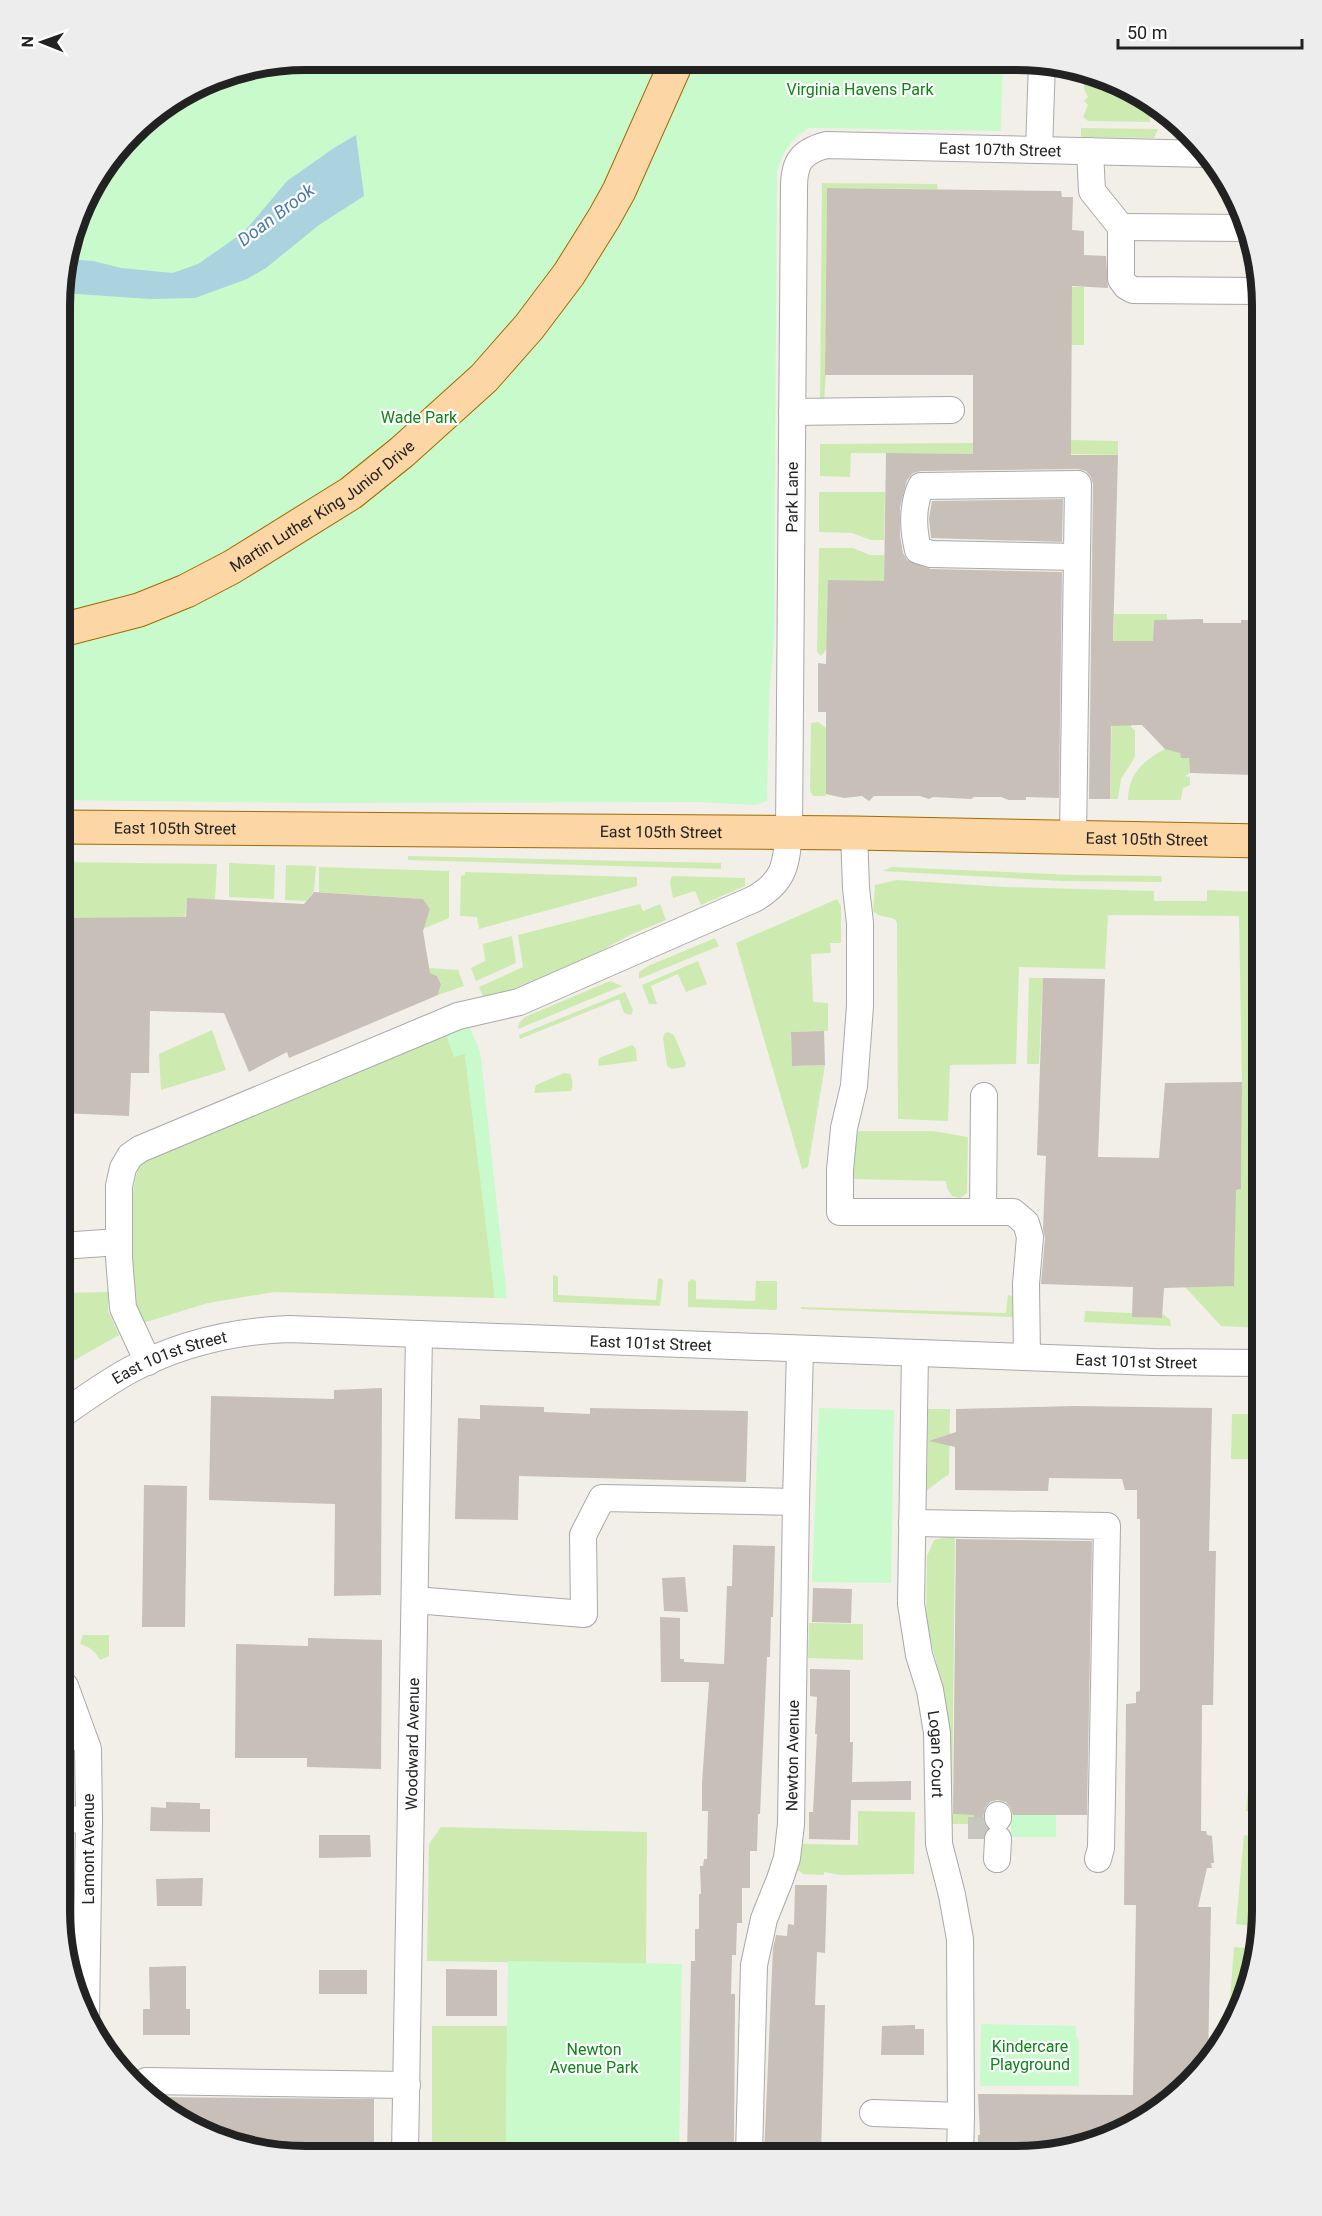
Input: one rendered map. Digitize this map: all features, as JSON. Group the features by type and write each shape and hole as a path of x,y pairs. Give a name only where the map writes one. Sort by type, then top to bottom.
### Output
{"main road":[{"name":"Martin Luther King Junior Drive","path":"70,628 139,610 186,591 232,567 351,493 402,452 476,385 530,327 604,218 619,191 673,70"},
{"name":"East 105th Street","path":"70,827 789,833 1252,841"}],"street":[{"path":"1039,150 1042,72"},
{"name":"East 107th Street","path":"799,160 809,150 826,145 1195,154"},
{"path":"1090,151 1092,191 1120,226 1121,279 1126,286 1132,290 1251,291"},
{"name":"Park Lane","path":"148,1362 123,1308 118,1207 123,1168 130,1156 140,1149 458,1017 519,1002 754,899 770,891 776,884 787,855 789,833 794,181 799,160"},
{"path":"1120,226 1238,228"},
{"path":"792,412 951,410"},
{"path":"1073,838 1077,557 1078,484 921,486 915,500 914,535 918,550 931,554 1077,557"},
{"path":"854,834 860,923 860,1006 854,1086 843,1138 840,1212 1013,1212 1026,1223 1030,1237 1026,1284 1027,1357"},
{"path":"983,1212 984,1096"},
{"path":"70,1245 119,1242"},
{"name":"East 101st Street","path":"70,1404 130,1370 204,1342 255,1331 289,1329 1153,1362 1252,1363"},
{"name":"Woodward Avenue","path":"405,2146 418,1334"},
{"name":"Newton Avenue","path":"749,2146 754,1965 764,1919 787,1858 790,1834 800,1349"},
{"name":"Logan Court","path":"915,1353 911,1604 919,1655 930,1690 937,1733 939,1844 960,1939 960,2146"},
{"path":"415,1600 584,1614 583,1535 602,1498 796,1502"},
{"path":"912,1523 1107,1527 1101,1848 1098,1859"},
{"name":"Lamont Avenue","path":"70,1700 88,1749 86,1995"},
{"path":"70,1820 89,1819"},
{"path":"146,2081 407,2085"},
{"path":"873,2113 961,2116"}],"green space":[{"name":"Wade Park","path":"1003,70 1001,131 809,128 792,142 779,165 777,172 774,638 769,700 767,801 755,805 697,802 307,803 70,800 71,291 75,261 88,216 110,175 129,151 175,110 216,88 261,75 291,71"},
{"path":"1084,83 1090,83 1109,94 1127,99 1154,116 1150,117 1150,122 1088,121 1083,117 1088,105 1084,101 1088,97"},
{"path":"1081,128 1158,129 1154,138 1081,137"},
{"path":"822,183 937,184 938,189 827,188 826,375 824,401 820,404"},
{"path":"1072,287 1084,287 1084,345 1071,345"},
{"path":"1071,440 1118,441 1118,455 1071,454"},
{"path":"973,443 973,454 851,453 850,477 820,476 820,444"},
{"path":"819,492 885,492 884,540 871,540 852,533 819,532"},
{"path":"819,548 853,548 870,555 884,555 884,581 821,656 817,652"},
{"path":"1114,614 1167,614 1167,620 1154,620 1153,641 1132,642 1131,727 1135,730 1135,757 1121,779 1118,799 1110,799"},
{"path":"834,717 826,742 826,796 813,796 810,790 811,723 818,722 826,728"},
{"path":"1165,749 1180,750 1181,758 1189,758 1190,773 1185,776 1190,777 1190,785 1183,788 1181,800 1128,800 1134,775 1144,763"},
{"path":"408,856 721,863 721,869 408,860"},
{"path":"70,862 217,864 215,900 187,899 185,918 72,918 74,897 70,897"},
{"path":"229,863 275,865 274,899 229,897"},
{"path":"286,865 316,866 314,891 306,901 285,900"},
{"path":"319,867 449,871 449,918 423,929 422,924 426,921 430,909 423,899 319,892"},
{"path":"892,867 1074,875 1161,876 1162,882 1063,881 882,871"},
{"path":"465,872 637,877 637,886 479,929 477,917 460,916 461,876 465,875"},
{"path":"672,876 745,878 745,886 701,905 695,891 673,898 670,882"},
{"path":"897,880 1005,887 1154,891 1154,901 1207,901 1207,890 1252,892 1252,1328 1221,1326 1185,1287 1236,1190 1241,1189 1239,916 1108,915 1105,969 1019,967 1016,1064 950,1065 948,1121 898,1119 897,923 895,919 878,915 873,911 875,885"},
{"path":"837,899 841,906 841,943 830,943 831,953 811,954 813,1002 828,1003 828,1031 791,1032 792,1066 825,1065 808,1167 802,1169 736,943"},
{"path":"640,904 643,911 660,904 666,920 630,935 588,958 588,964 512,993 483,997 479,987 523,967 518,935"},
{"path":"512,936 516,963 476,981 471,968 485,961 483,944"},
{"path":"715,938 719,946 639,979 639,972 648,966"},
{"path":"698,961 707,984 686,992 678,974 651,986 657,1004 649,1004 642,985"},
{"path":"429,968 458,970 464,986 438,995 441,983 437,976 430,973"},
{"path":"1029,978 1043,978 1039,1064 1027,1064"},
{"path":"610,981 622,986 518,1029 519,1023 525,1017"},
{"path":"625,992 633,1010 631,1015 624,1013 619,999 520,1039 519,1035"},
{"path":"469,1025 480,1052 507,1298 495,1298 465,1054 454,1057 446,1034"},
{"path":"212,1030 226,1070 161,1090 159,1054"},
{"path":"668,1032 674,1035 686,1064 684,1067 672,1069 667,1066 663,1038"},
{"path":"446,1034 465,1053 495,1298 275,1292 208,1303 143,1323 134,1292 131,1224 134,1184 140,1165 146,1158"},
{"path":"632,1045 636,1049 637,1061 599,1066 598,1060 601,1057"},
{"path":"564,1073 571,1076 573,1084 571,1091 534,1093 536,1085"},
{"path":"853,1131 933,1131 968,1137 967,1193 960,1198 952,1196 946,1181 852,1179"},
{"path":"553,1276 558,1277 558,1295 656,1300 658,1279 661,1278 663,1281 660,1306 553,1302"},
{"path":"692,1279 696,1281 696,1299 755,1301 756,1281 777,1281 777,1308 776,1310 688,1307 688,1282"},
{"path":"108,1292 108,1311 119,1335 70,1363 70,1293"},
{"path":"1008,1295 1015,1297 1014,1317 801,1309 801,1307 1006,1313"},
{"path":"1085,1311 1132,1313 1132,1317 1162,1318 1163,1314 1170,1320 1171,1326 1084,1322"},
{"path":"819,1408 894,1410 891,1583 812,1582"},
{"path":"928,1409 950,1409 949,1474 927,1490"},
{"path":"1232,1414 1252,1414 1252,1459 1231,1459"},
{"path":"955,1535 952,1814 974,1815 974,1824 951,1824 948,1715 926,1624 927,1556 934,1540"},
{"path":"809,1623 863,1624 863,1660 808,1658"},
{"path":"83,1635 109,1635 109,1656 100,1660 87,1646 80,1644"},
{"path":"1252,1746 1252,1812 1246,1811"},
{"path":"858,1811 915,1812 914,1874 840,1875 824,1872 824,1875 803,1874 798,1870 803,1844 858,1845"},
{"path":"1011,1815 1056,1815 1056,1837 1011,1837"},
{"path":"441,1827 647,1832 646,1964 427,1961 429,1844"},
{"path":"1244,1835 1252,1837 1251,1925 1236,1924"},
{"path":"1234,1947 1248,1948 1239,1985 1229,2009"},
{"name":"Newton Avenue Park","path":"508,1961 682,1964 679,2146 506,2146"},
{"name":"Kindercare Playground","path":"981,2024 1076,2026 1076,2038 1079,2040 1079,2086 980,2086"},
{"path":"432,2026 507,2026 506,2146 432,2146"}],"water":[{"name":"Doan Brook","path":"356,135 364,196 319,225 266,268 247,279 195,298 150,299 71,294 75,260 93,261 121,268 173,273 198,264 244,232 287,181"}],"building":[{"path":"827,188 1061,191 1062,197 1073,197 1072,230 1084,231 1084,255 1106,256 1108,288 1072,286 1071,455 1118,455 1113,641 1153,641 1154,620 1203,619 1203,623 1241,623 1241,620 1252,620 1252,775 1190,773 1189,758 1181,758 1180,753 1165,749 1142,725 1111,726 1110,799 1089,799 1093,484 1091,477 1086,471 1078,469 921,471 913,473 907,480 900,507 900,536 903,553 907,560 931,569 1062,572 1059,798 1026,797 1026,800 1009,800 1001,797 971,799 933,797 929,799 920,796 874,796 869,801 862,796 844,798 826,794 826,712 818,712 818,663 826,664 828,580 884,581 886,453 973,454 973,375 825,375"},
{"path":"1063,499 1062,542 931,538 929,518 932,501"},
{"path":"314,892 423,899 430,909 423,931 430,973 437,976 441,984 438,995 289,1058 287,1052 249,1072 224,1013 150,1011 149,1073 131,1073 129,1116 70,1113 70,918 186,917 187,898 304,904"},
{"path":"1043,978 1105,979 1098,1157 1159,1158 1165,1083 1242,1082 1241,1189 1236,1190 1234,1286 1164,1288 1162,1318 1132,1317 1133,1287 1041,1284 1045,1238 1043,1229 1046,1156 1037,1155"},
{"path":"824,1031 825,1065 792,1066 791,1032"},
{"path":"382,1388 381,1595 334,1596 335,1504 209,1500 211,1396 334,1399 334,1390"},
{"path":"480,1405 544,1407 544,1412 590,1414 590,1408 748,1411 746,1482 519,1476 518,1520 455,1519 458,1418 480,1419"},
{"path":"1075,1406 1212,1408 1209,1551 1216,1551 1213,1705 1202,1705 1201,1831 1206,1831 1207,1835 1212,1836 1214,1863 1211,1863 1212,1868 1207,1868 1198,1907 1211,1907 1208,2046 1171,2087 1133,2114 1091,2133 1061,2141 1031,2145 978,2146 978,2135 980,2135 978,2094 1133,2095 1136,1905 1124,1905 1126,1704 1136,1703 1136,1692 1140,1691 1140,1519 1137,1519 1137,1490 1125,1490 1122,1479 1049,1478 1048,1491 955,1490 955,1447 929,1441 956,1432 956,1409"},
{"path":"144,1485 187,1486 185,1627 142,1627"},
{"path":"956,1539 1092,1541 1087,1815 1013,1815 1006,1802 997,1800 990,1802 985,1808 983,1819 988,1828 983,1839 974,1839 974,1815 953,1814"},
{"path":"733,1545 775,1546 773,1617 771,1617 770,1657 767,1657 757,1851 750,1851 750,1888 742,1888 742,1923 737,1923 736,1955 732,1955 731,1994 735,1994 734,2146 687,2146 691,1961 695,1961 695,1929 699,1929 700,1866 703,1866 704,1859 707,1859 708,1811 702,1811 702,1783 709,1682 661,1682 660,1617 680,1618 680,1659 684,1659 684,1662 724,1664 727,1586 732,1586"},
{"path":"685,1577 688,1612 664,1611 662,1578"},
{"path":"813,1588 852,1589 851,1623 812,1622"},
{"path":"308,1638 382,1640 381,1769 307,1767 307,1758 235,1758 236,1644 308,1646"},
{"path":"810,1669 850,1670 852,1782 911,1781 911,1800 851,1800 850,1840 809,1839 809,1812 813,1812 817,1734 815,1734 817,1697 810,1696"},
{"path":"166,1802 200,1803 200,1809 210,1809 210,1832 150,1831 151,1807 166,1808"},
{"path":"319,1835 370,1835 371,1857 319,1858"},
{"path":"203,1878 202,1906 157,1906 156,1879"},
{"path":"795,1885 827,1885 825,1953 817,1952 815,2005 825,2005 821,2146 764,2146 773,1948 776,1935 787,1936 788,1924 794,1925"},
{"path":"186,1966 186,2009 190,2009 190,2035 143,2035 143,2009 150,2009 149,1967"},
{"path":"446,1969 497,1970 497,2016 446,2016"},
{"path":"319,1970 367,1970 367,1994 319,1994"},
{"path":"915,2025 915,2029 924,2029 924,2055 881,2055 882,2026"},
{"path":"163,2097 374,2099 374,2145 286,2144 261,2141 216,2128"}],"tunnel":[{"path":"981,1817 981,1839"}],"park label":[{"name":"Virginia Havens Park","path":"860,89"}]}
